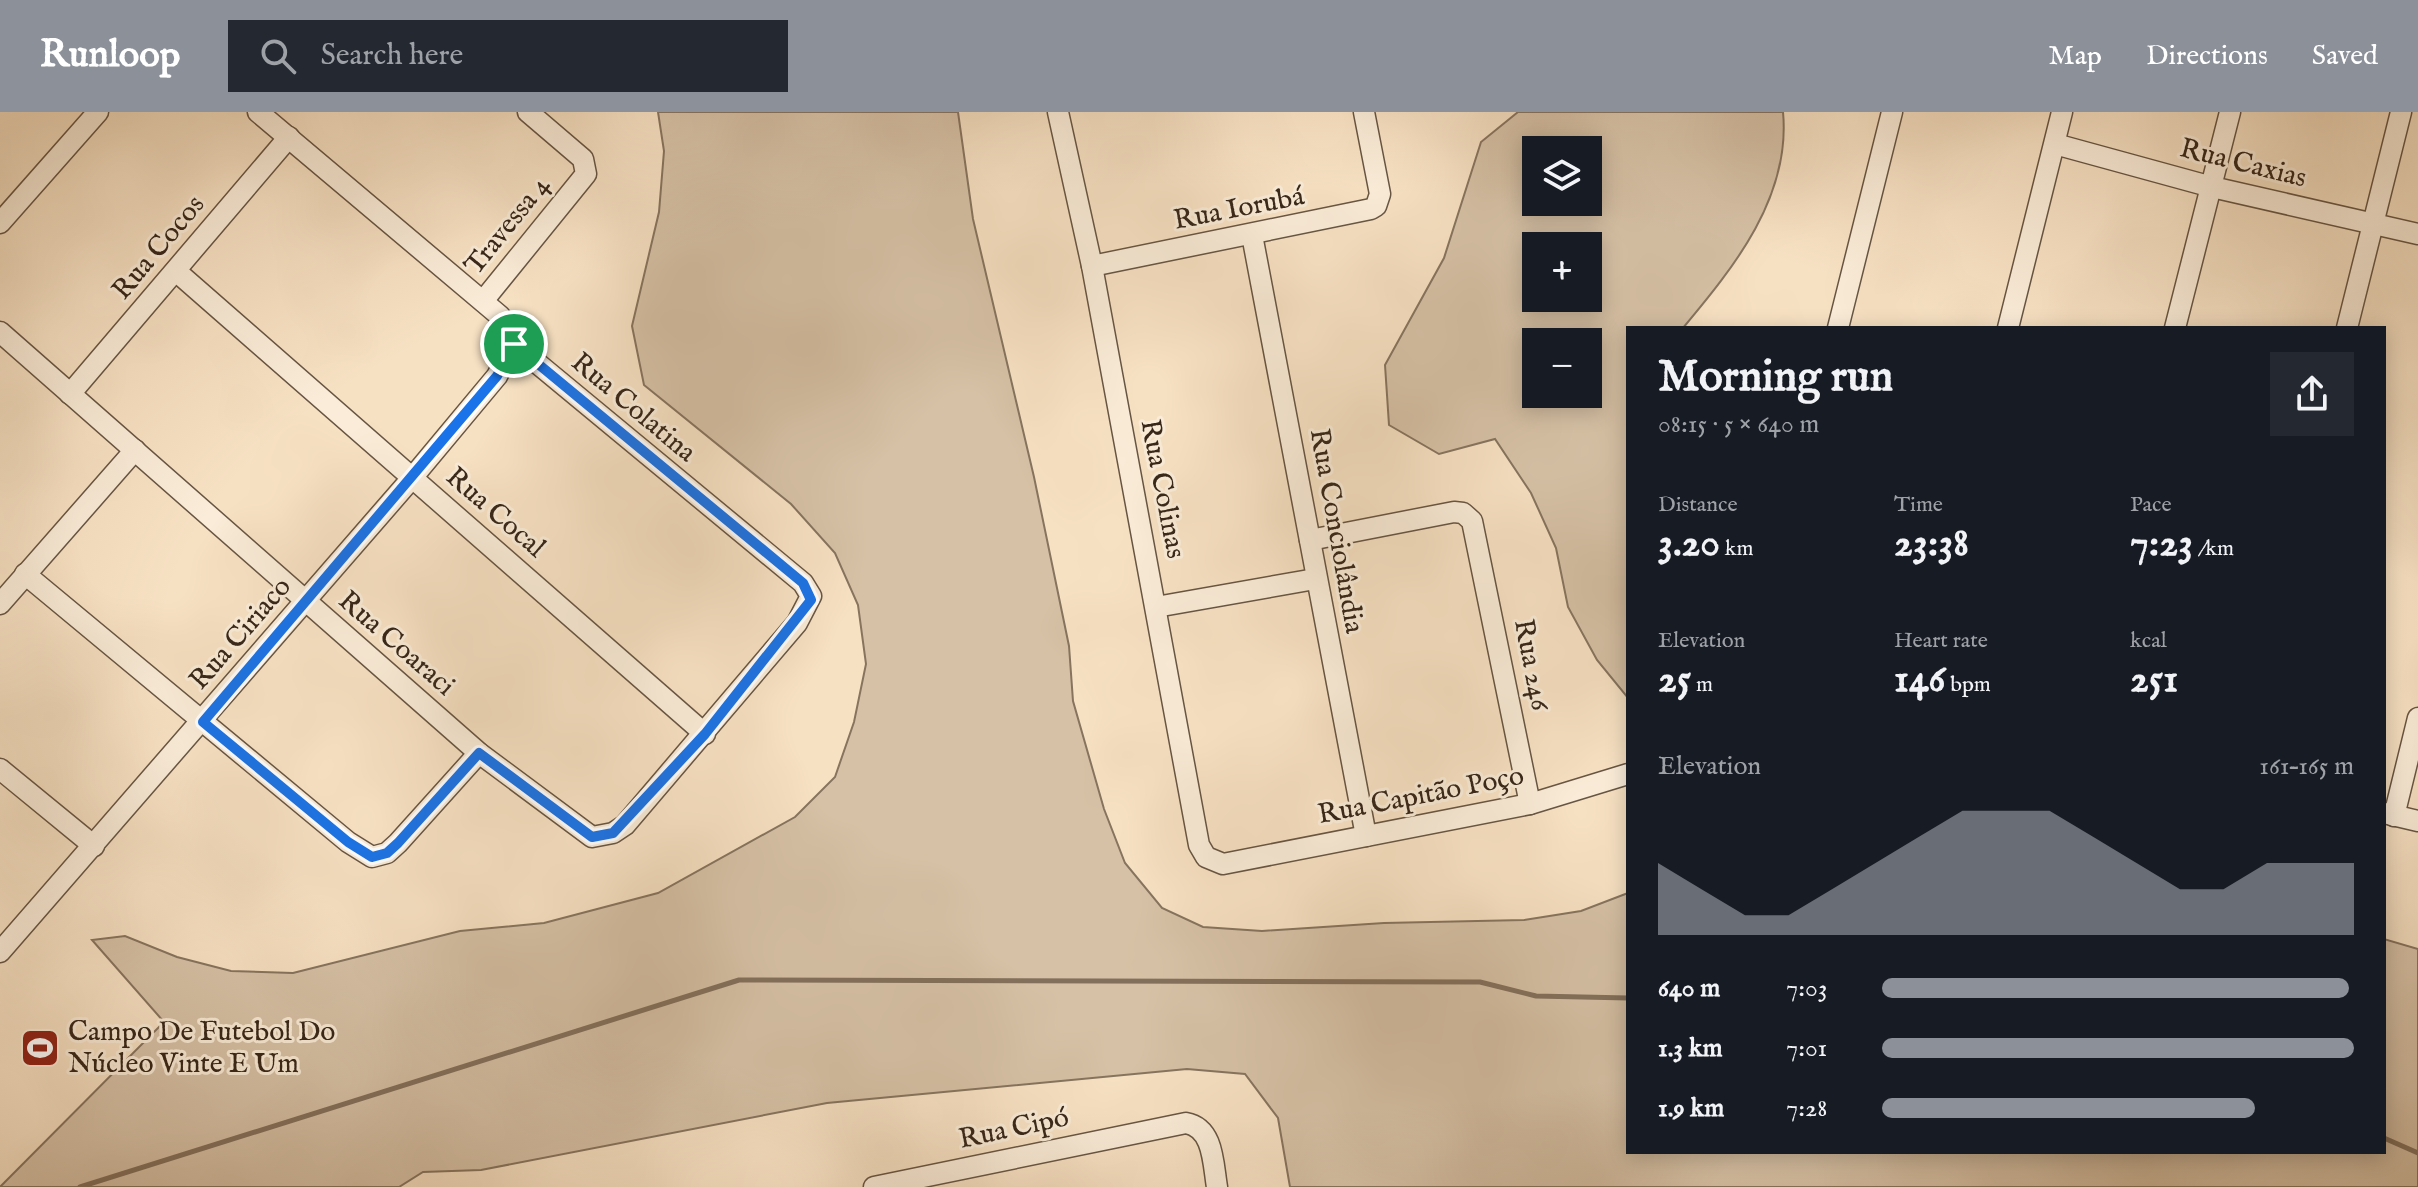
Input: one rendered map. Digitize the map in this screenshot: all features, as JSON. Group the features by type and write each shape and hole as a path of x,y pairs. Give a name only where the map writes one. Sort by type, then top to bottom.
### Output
{"street":[{"path":"0,223 98,112"},
{"name":"Rua Colatina","path":"258,112 500,316 514,344 803,583 811,600 797,623 705,734"},
{"name":"Travessa 4","path":"483,301 586,174 583,159 528,112"},
{"name":"Rua Colinas","path":"1058,112 1092,266 1199,845 1210,861 1223,864"},
{"name":"Rua Iorubá","path":"1092,266 1371,209 1379,200 1378,186 1364,112"},
{"path":"1838,326 1892,112"},
{"path":"2009,326 2062,112"},
{"path":"2176,326 2230,112"},
{"path":"2347,326 2401,112"},
{"name":"Rua Cocos","path":"70,394 289,137"},
{"name":"Rua Caxias","path":"2055,144 2212,187 2418,234"},
{"name":"Rua Conciolândia","path":"1252,235 1366,836"},
{"name":"Rua Cocal","path":"177,272 705,734"},
{"name":"Rua Coaraci","path":"0,332 479,753 592,837 613,833 625,825 705,734"},
{"name":"Rua Ciriaco","path":"0,952 412,478 497,376 514,344"},
{"path":"0,604 135,450"},
{"name":"Rua 246","path":"1310,540 1454,512 1463,513 1472,521 1530,804"},
{"path":"25,574 365,854 380,857 398,843 479,753"},
{"path":"1156,607 1315,579"},
{"path":"2418,718 2389,814 2418,821"},
{"path":"0,769 94,846"},
{"name":"Rua Capitão Poço","path":"1223,864 1530,804 1626,775"},
{"name":"Rua Cipó","path":"874,1187 1186,1123 1201,1129 1208,1141 1217,1187"}],"shaded area":[{"path":"658,112 958,112 973,219 1034,477 1069,646 1073,701 1104,809 1125,863 1162,908 1203,927 1262,931 1384,923 1524,920 1581,911 1626,894 1626,1154 2386,1154 2386,940 2418,949 2418,1187 1290,1187 1278,1118 1245,1074 1187,1069 827,1103 481,1170 423,1172 399,1187 0,1187 164,1022 92,940 125,936 177,957 231,971 293,973 460,931 544,923 658,893 795,817 835,777 854,722 866,664 858,605 835,553 791,504 644,385 632,326 659,212 664,151"},
{"path":"1518,112 1783,112 1783,143 1778,173 1768,202 1755,229 1721,280 1685,326 1626,326 1626,696 1597,660 1568,607 1556,548 1531,493 1495,439 1439,454 1389,425 1385,365 1444,258 1481,142"}],"waterway":[{"path":"80,1187 739,980 1480,982 1536,996 1626,998"},
{"path":"2386,1139 2418,1153"}],"place":[{"name":"Campo De Futebol Do Núcleo Vinte E Um","path":"40,1048"}],"route":[{"path":"514,344 803,583 811,600 797,623 705,734 625,825 613,833 592,837 479,753 398,843 380,857 372,857 348,842 203,722 497,376 514,344"}]}
